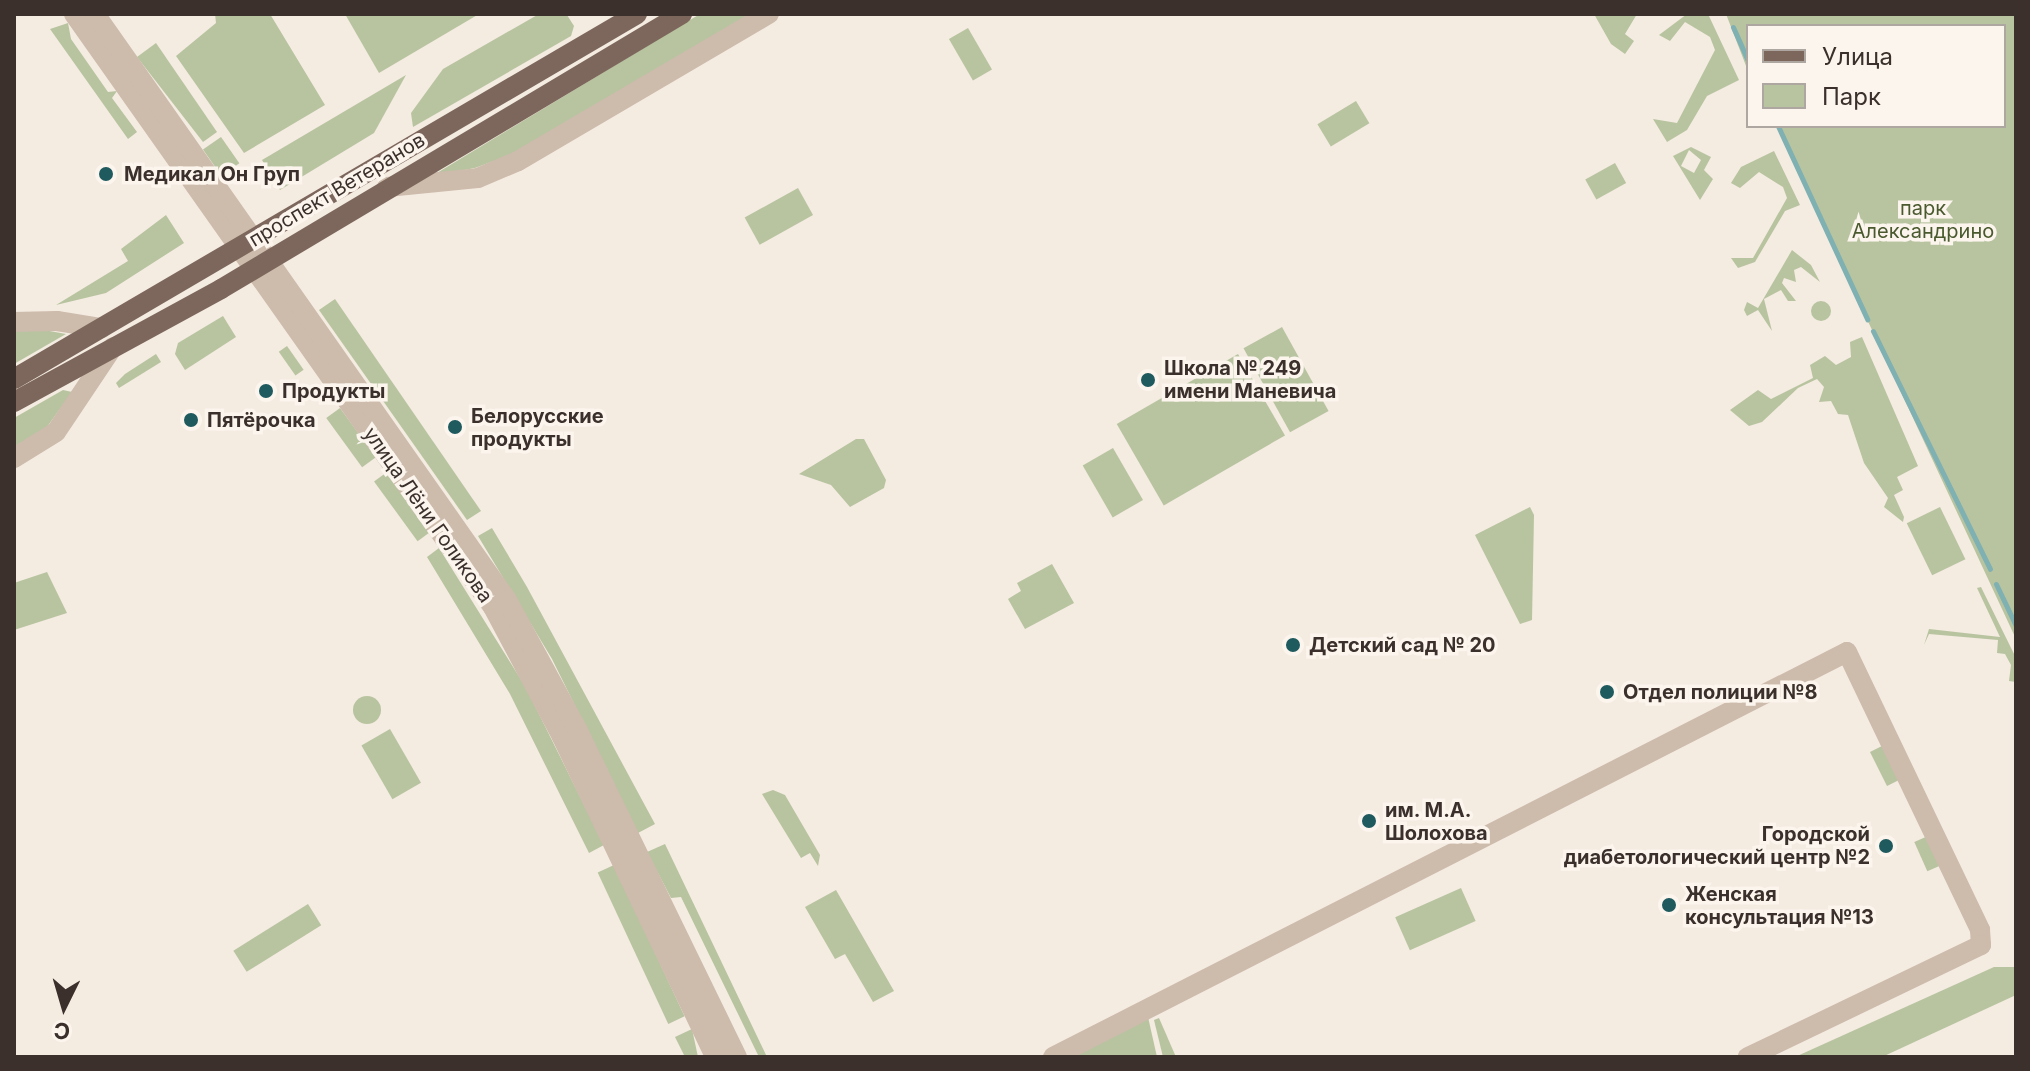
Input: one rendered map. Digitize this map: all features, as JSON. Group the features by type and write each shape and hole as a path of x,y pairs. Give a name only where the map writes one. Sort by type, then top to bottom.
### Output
{"main road":[{"name":"проспект Ветеранов","path":"14,379 637,14"},
{"name":"проспект Ветеранов","path":"14,402 262,264 682,14"}],"street":[{"name":"улица Лёни Голикова","path":"74,14 246,242 507,600 577,729 737,1057"},
{"name":"улица Лёни Голикова","path":"95,14 246,242"},
{"path":"387,187 434,187 478,178 518,161 769,14"},
{"name":"улица Лёни Голикова","path":"262,264 493,607 562,737 715,1057"},
{"path":"14,322 57,321 101,328"},
{"path":"14,458 56,432 113,347"},
{"path":"1053,1057 1847,652 1980,930 1981,945 1748,1057"}],"green space":[{"path":"215,14 270,14 325,105 244,153 176,56 216,23"},
{"path":"345,14 479,14 379,73"},
{"path":"539,14 567,15 574,26 571,36 413,127 411,113 443,69"},
{"path":"700,14 752,14 515,153 475,168 432,176"},
{"path":"1594,14 1637,14 1625,34 1634,41 1625,54 1611,44"},
{"path":"1687,14 1708,14 1739,80 1707,96 1687,130 1667,142 1653,119 1677,123 1715,50 1710,37 1685,22 1670,41 1659,35"},
{"name":"парк Александрино","path":"1726,14 2016,14 2016,639 1778,128 2006,128 2006,24 1746,24 1746,66"},
{"path":"68,23 71,39 108,92 117,91 112,98 137,132 128,139 50,29"},
{"path":"968,28 992,70 973,81 949,39"},
{"path":"156,43 217,132 203,142 137,57"},
{"path":"406,75 374,133 280,190 262,160"},
{"path":"1356,101 1369,123 1331,146 1317,124"},
{"path":"221,137 239,163 221,176 203,150"},
{"path":"1691,147 1711,157 1704,170 1713,179 1700,200 1673,156","holes":["1689,150 1701,160 1694,173 1681,166"]},
{"path":"1774,151 1800,205 1785,211 1755,262 1738,268 1731,258 1753,258 1787,198 1783,187 1759,172 1740,188 1731,183 1741,167"},
{"path":"1615,163 1626,183 1596,200 1585,179"},
{"path":"798,188 813,215 760,245 745,218"},
{"path":"166,215 184,243 106,293 56,305 128,261 121,249"},
{"path":"1792,250 1811,265 1820,282 1801,267 1794,270 1796,282 1784,278 1782,283 1796,301 1788,301 1781,290 1764,299 1772,331 1758,310 1747,316 1744,310 1747,302 1758,308"},
{"path":"335,299 481,511 467,520 319,310"},
{"path":"1821,301 1828,304 1831,311 1828,318 1821,321 1814,318 1811,311 1814,304"},
{"path":"223,316 236,337 185,370 175,354 178,343"},
{"path":"22,326 66,334 14,364 14,331"},
{"path":"1282,327 1329,411 1290,432 1244,348"},
{"path":"1862,337 1918,466 1897,477 1903,490 1894,495 1904,517 1903,522 1884,507 1888,498 1864,463 1848,415 1838,414 1831,401 1819,402 1824,387 1817,379 1798,388 1762,422 1749,426 1730,410 1758,390 1771,399 1813,378 1810,365 1825,356 1836,365 1851,357 1850,342"},
{"path":"287,346 304,370 295,375 279,352"},
{"path":"156,354 161,362 119,388 116,383 125,374"},
{"path":"1238,354 1285,435 1164,505 1117,424"},
{"path":"63,390 72,392 47,427 14,447 14,418"},
{"path":"340,408 376,457 362,467 326,418"},
{"path":"856,439 864,439 886,480 884,488 850,507 831,485 799,474"},
{"path":"1113,448 1143,500 1113,517 1083,466"},
{"path":"387,472 430,532 418,541 374,481"},
{"path":"1530,507 1534,515 1532,620 1520,624 1475,535"},
{"path":"1940,507 1965,559 1932,575 1907,523"},
{"path":"492,528 655,824 638,833 552,659 478,536"},
{"path":"439,548 525,686 604,845 589,853 510,694 427,557"},
{"path":"1052,564 1074,603 1025,629 1008,599 1021,591 1017,583"},
{"path":"47,572 67,613 14,630 14,583"},
{"path":"1981,587 2016,658 2016,682 2009,681 2011,665 2005,654 1997,653 1998,640 1929,634 1924,645 1929,629 2000,637 1977,588"},
{"path":"367,696 377,700 381,710 377,720 367,724 357,720 353,710 357,700"},
{"path":"390,729 421,783 392,799 361,746"},
{"path":"1884,745 1899,780 1887,786 1870,752"},
{"path":"773,790 785,795 820,855 818,866 810,853 801,858 762,794"},
{"path":"1928,836 1941,865 1927,871 1914,842"},
{"path":"665,844 767,1057 759,1057 681,897 671,898 647,852"},
{"path":"614,865 685,1016 668,1024 598,873"},
{"path":"1461,888 1476,921 1410,950 1395,917"},
{"path":"836,890 894,991 873,1002 845,954 835,959 805,907"},
{"path":"308,904 321,925 247,972 233,951"},
{"path":"1994,967 2016,967 2016,995 1882,1057 1795,1057"},
{"path":"1148,1017 1157,1057 1071,1057"},
{"path":"1159,1018 1176,1057 1163,1057 1154,1020"},
{"path":"692,1029 698,1057 685,1057 675,1037"}],"waterway":[{"path":"1733,27 1746,56"},
{"path":"1779,128 1867,319"},
{"path":"1873,331 1990,569"},
{"path":"1996,584 2016,626"}],"place":[{"name":"Медикал Он Груп","path":"106,174"},
{"name":"Школа № 249 имени Маневича","path":"1148,380"},
{"name":"Продукты","path":"266,391"},
{"name":"Пятёрочка","path":"191,420"},
{"name":"Белорусские продукты","path":"455,427"},
{"name":"Детский сад № 20","path":"1293,645"},
{"name":"Отдел полиции №8","path":"1607,692"},
{"name":"им. М.А. Шолохова","path":"1369,821"},
{"name":"Городской диабетологический центр №2","path":"1886,846"},
{"name":"Женская консультация №13","path":"1669,905"}]}
